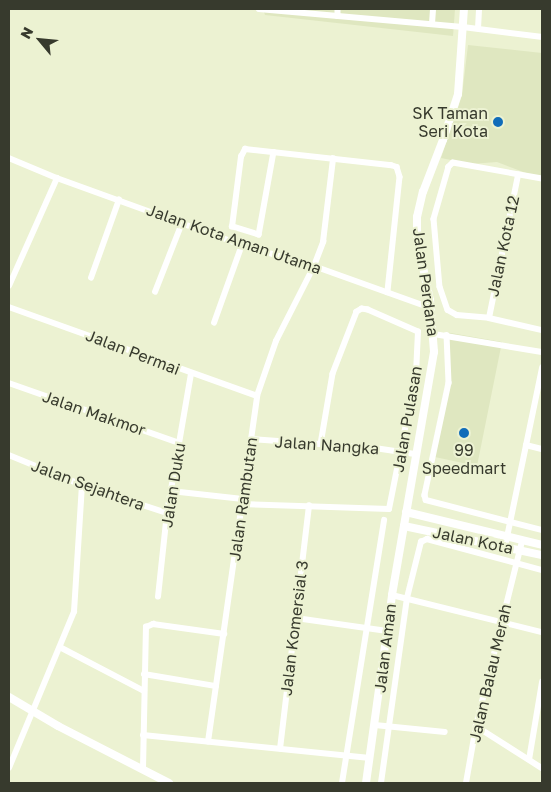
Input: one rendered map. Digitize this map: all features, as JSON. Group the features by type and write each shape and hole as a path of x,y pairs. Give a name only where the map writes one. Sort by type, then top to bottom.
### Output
{"street":[{"path":"259,9 463,27 542,37"},
{"path":"338,9 338,16"},
{"path":"432,24 433,9"},
{"name":"Jalan Perdana","path":"406,512 431,373 434,334 431,308 417,239 417,218 423,192 458,94 464,9"},
{"path":"478,29 479,9"},
{"path":"274,152 259,236 232,227 242,152 245,148 391,165 399,170 400,176 388,292"},
{"name":"Jalan Kota Aman Utama","path":"9,158 57,178 242,245 314,266 431,308"},
{"name":"Jalan Rambutan","path":"208,742 257,396 276,341 314,266 324,236 334,159"},
{"path":"542,180 453,163 449,167 435,212 435,245 440,287 444,302 451,312 542,330"},
{"name":"Jalan Kota 12","path":"489,318 518,175"},
{"path":"9,286 15,268 57,178"},
{"path":"91,278 119,200"},
{"path":"155,292 182,223"},
{"path":"214,324 242,245"},
{"path":"9,264 15,268"},
{"name":"Jalan Permai","path":"9,306 191,374 257,396"},
{"name":"Jalan Pulasan","path":"309,506 385,511 391,506 416,374 418,332 368,310 362,309 356,312 333,374 321,444"},
{"path":"434,334 542,352"},
{"path":"447,335 449,383 425,498 430,503 542,530"},
{"path":"505,547 542,368"},
{"name":"Jalan Duku","path":"158,596 167,513 191,374"},
{"name":"Jalan Makmor","path":"9,383 179,443"},
{"name":"Jalan Nangka","path":"252,439 416,454"},
{"path":"526,445 542,449"},
{"name":"Jalan Sejahtera","path":"9,455 82,485 167,513"},
{"path":"9,768 74,612 82,485"},
{"path":"171,491 242,501 309,506"},
{"name":"Jalan Komersial 3","path":"280,749 309,506"},
{"name":"Jalan Aman","path":"366,783 392,595 406,512"},
{"name":"Jalan Kota","path":"406,512 542,545"},
{"path":"342,783 384,520"},
{"name":"Jalan Kota","path":"404,526 542,555"},
{"path":"381,783 407,598 420,544 425,539 542,570"},
{"name":"Jalan Balau Merah","path":"466,783 476,726 500,622 522,540"},
{"path":"392,595 542,632"},
{"path":"296,618 387,631"},
{"path":"143,769 140,689 144,674 145,630 153,624 224,634"},
{"path":"60,647 140,689"},
{"path":"144,674 216,686"},
{"path":"529,760 540,705 542,682"},
{"path":"9,697 168,783"},
{"path":"375,725 445,732"},
{"path":"476,726 542,768"},
{"path":"143,735 370,758"}],"shaded area":[{"path":"263,9 455,9 453,36 265,15"},
{"name":"SK Taman Seri Kota","path":"468,45 542,53 542,179 497,162 471,164 441,158 462,95"},
{"path":"445,332 502,342 477,466 430,456 446,382"}],"place":[{"name":"SK Taman Seri Kota","path":"498,122"},
{"name":"99 Speedmart","path":"464,433"}]}
